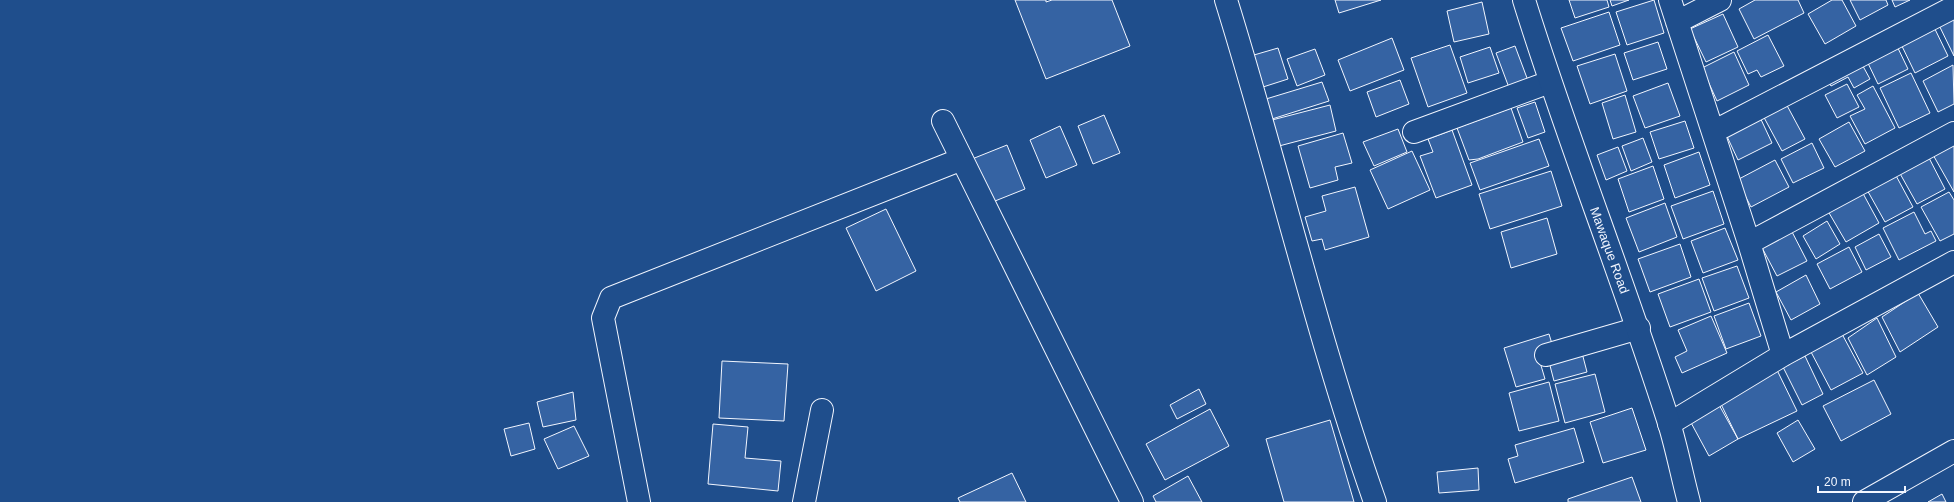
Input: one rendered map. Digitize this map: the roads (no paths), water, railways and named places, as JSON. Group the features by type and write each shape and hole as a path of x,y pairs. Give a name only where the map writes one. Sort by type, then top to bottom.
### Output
{"street":[{"path":"1226,0 1249,75 1352,435 1375,502"},
{"name":"Mawaque Road","path":"1524,0 1550,82 1639,328 1670,424 1689,502"},
{"path":"1670,0 1749,243 1783,355"},
{"path":"1677,22 1720,0"},
{"path":"1713,132 1954,8"},
{"path":"1414,132 1550,82"},
{"path":"943,121 1132,502"},
{"path":"1749,243 1954,133"},
{"path":"639,502 603,318 611,298 962,159"},
{"path":"1670,424 1783,355 1954,262"},
{"path":"1546,355 1639,328"},
{"path":"804,502 822,410"},
{"path":"1864,502 1954,451"}]}
